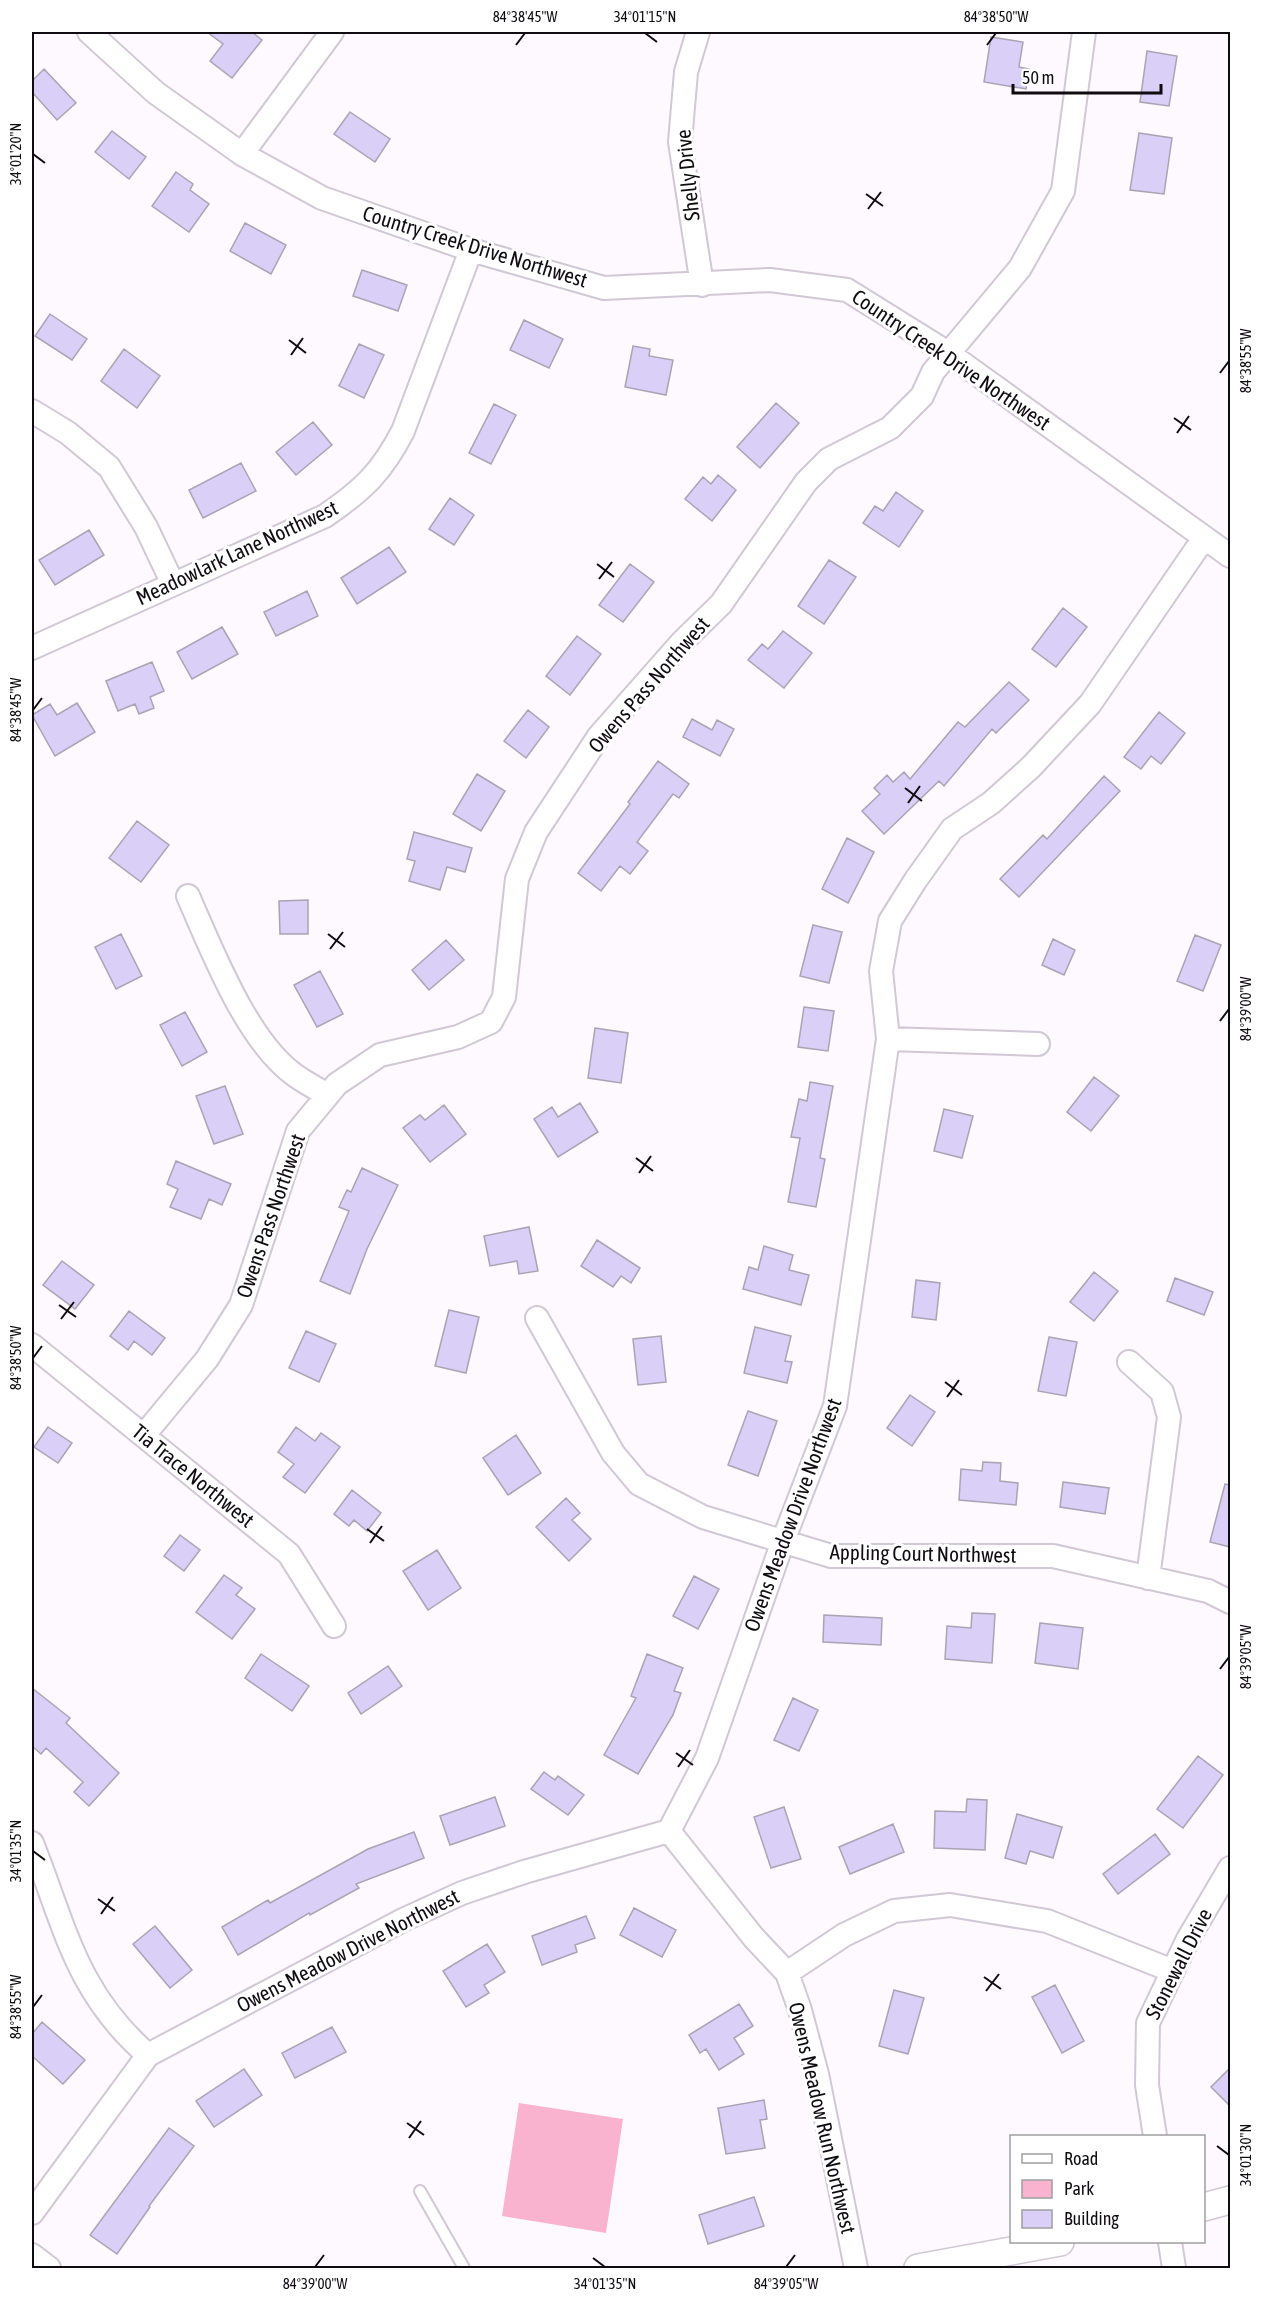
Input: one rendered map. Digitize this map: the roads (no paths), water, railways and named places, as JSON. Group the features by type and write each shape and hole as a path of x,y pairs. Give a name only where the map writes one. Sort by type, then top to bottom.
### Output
{"street":[{"name":"Country Creek Drive Northwest","path":"89,32 156,93 242,154 322,198 471,250 604,288 770,280 847,290 948,353 1230,556"},
{"path":"242,154 332,32"},
{"name":"Shelly Drive","path":"698,32 686,72 680,142 702,285"},
{"name":"Owens Pass Northwest","path":"144,1435 207,1359 241,1305 298,1131 337,1084 380,1055 458,1037 491,1022 504,998 517,879 536,832 599,736 681,643 721,604 806,482 829,459 890,428 922,396 933,372 1020,268 1063,191 1084,32"},
{"name":"Meadowlark Lane Northwest","path":"32,648 325,516 352,497 375,476 390,457 403,431 471,250"},
{"path":"32,411 68,433 109,467 146,527 173,584"},
{"name":"Owens Meadow Drive Northwest","path":"32,2213 148,2055 392,1926 462,1893 524,1872 669,1832 707,1758 783,1541 835,1406 888,1039 881,971 890,921 915,881 952,830 991,803 1031,767 1090,705 1204,538"},
{"path":"188,896 230,989 267,1049 295,1076 328,1095"},
{"path":"888,1039 1038,1044"},
{"name":"Appling Court Northwest","path":"537,1318 613,1453 639,1484 703,1517 831,1556 1053,1556 1208,1591 1230,1602"},
{"name":"Tia Trace Northwest","path":"32,1345 290,1554 334,1626"},
{"path":"1129,1362 1162,1392 1169,1417 1148,1578"},
{"name":"Owens Meadow Run Northwest","path":"669,1832 754,1938 787,1973 800,2010 817,2074 856,2268"},
{"path":"32,1843 67,1942 81,1972 96,1998 133,2043 148,2055"},
{"name":"Stonewall Drive","path":"1155,2135 1147,2085 1148,2023 1188,1939 1230,1868"},
{"path":"787,1973 844,1935 894,1911 950,1905 1047,1921 1173,1971"},
{"path":"1205,2206 1230,2200"},
{"path":"918,2268 1049,2243"},
{"path":"1170,2243 1174,2268"},
{"path":"32,2255 50,2268"}],"lane":[{"path":"420,2191 464,2268"}]}
